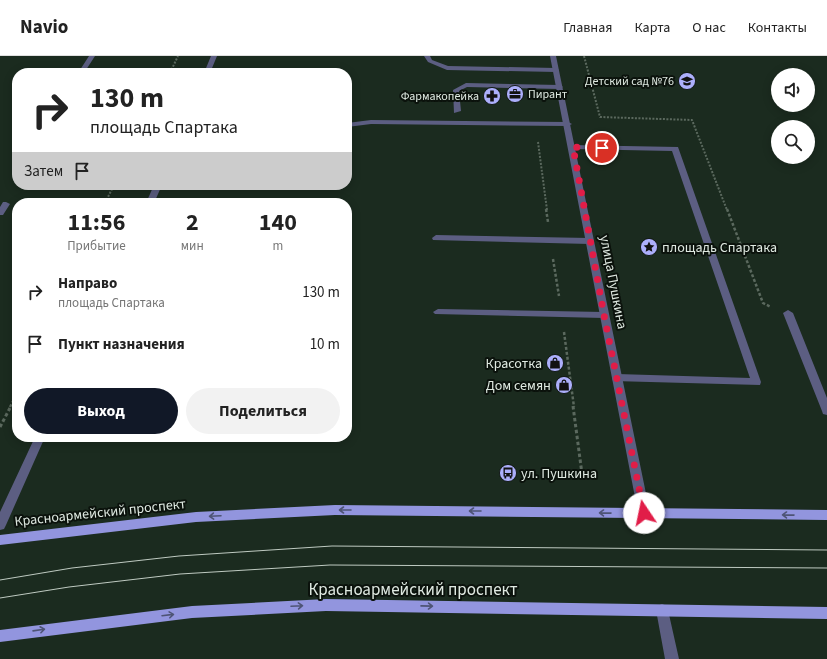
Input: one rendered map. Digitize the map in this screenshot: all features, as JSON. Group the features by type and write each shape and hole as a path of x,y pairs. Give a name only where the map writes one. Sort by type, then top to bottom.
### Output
{"main road":[{"name":"Красноармейский проспект","path":"0,540 196,517 335,510 827,515"},
{"name":"Красноармейский проспект","path":"0,636 192,612 326,605 827,613"}],"street":[{"path":"84,68 92,56"},
{"path":"209,68 214,56"},
{"path":"427,56 430,61 447,68 556,70"},
{"name":"улица Пушкина","path":"554,56 644,513"},
{"path":"457,111 456,90 466,86 560,87"},
{"path":"352,124 371,122 568,124"},
{"path":"573,147 675,149 756,382 617,378"},
{"path":"0,212 6,204"},
{"path":"436,238 590,241"},
{"path":"438,312 604,315"},
{"path":"788,313 827,411"},
{"path":"0,526 38,442"},
{"path":"662,610 672,659"}],"path":[{"path":"172,68 178,56"},
{"path":"535,124 582,474"},
{"path":"0,426 12,403"}],"tram line":[{"path":"0,580 72,568 179,556 332,546 827,550"},
{"path":"0,598 69,587 180,574 330,565 827,568"}],"place":[{"name":"Детский сад №76","path":"687,81"},
{"name":"Пирант","path":"515,94"},
{"name":"Фармакопейка","path":"492,96"},
{"name":"площадь Спартака","path":"649,247"},
{"name":"Красотка","path":"555,363"},
{"name":"Дом семян","path":"564,385"},
{"name":"ул. Пушкина","path":"508,473"}],"route":[{"path":"602,148 573,147 604,315 644,513"}]}
